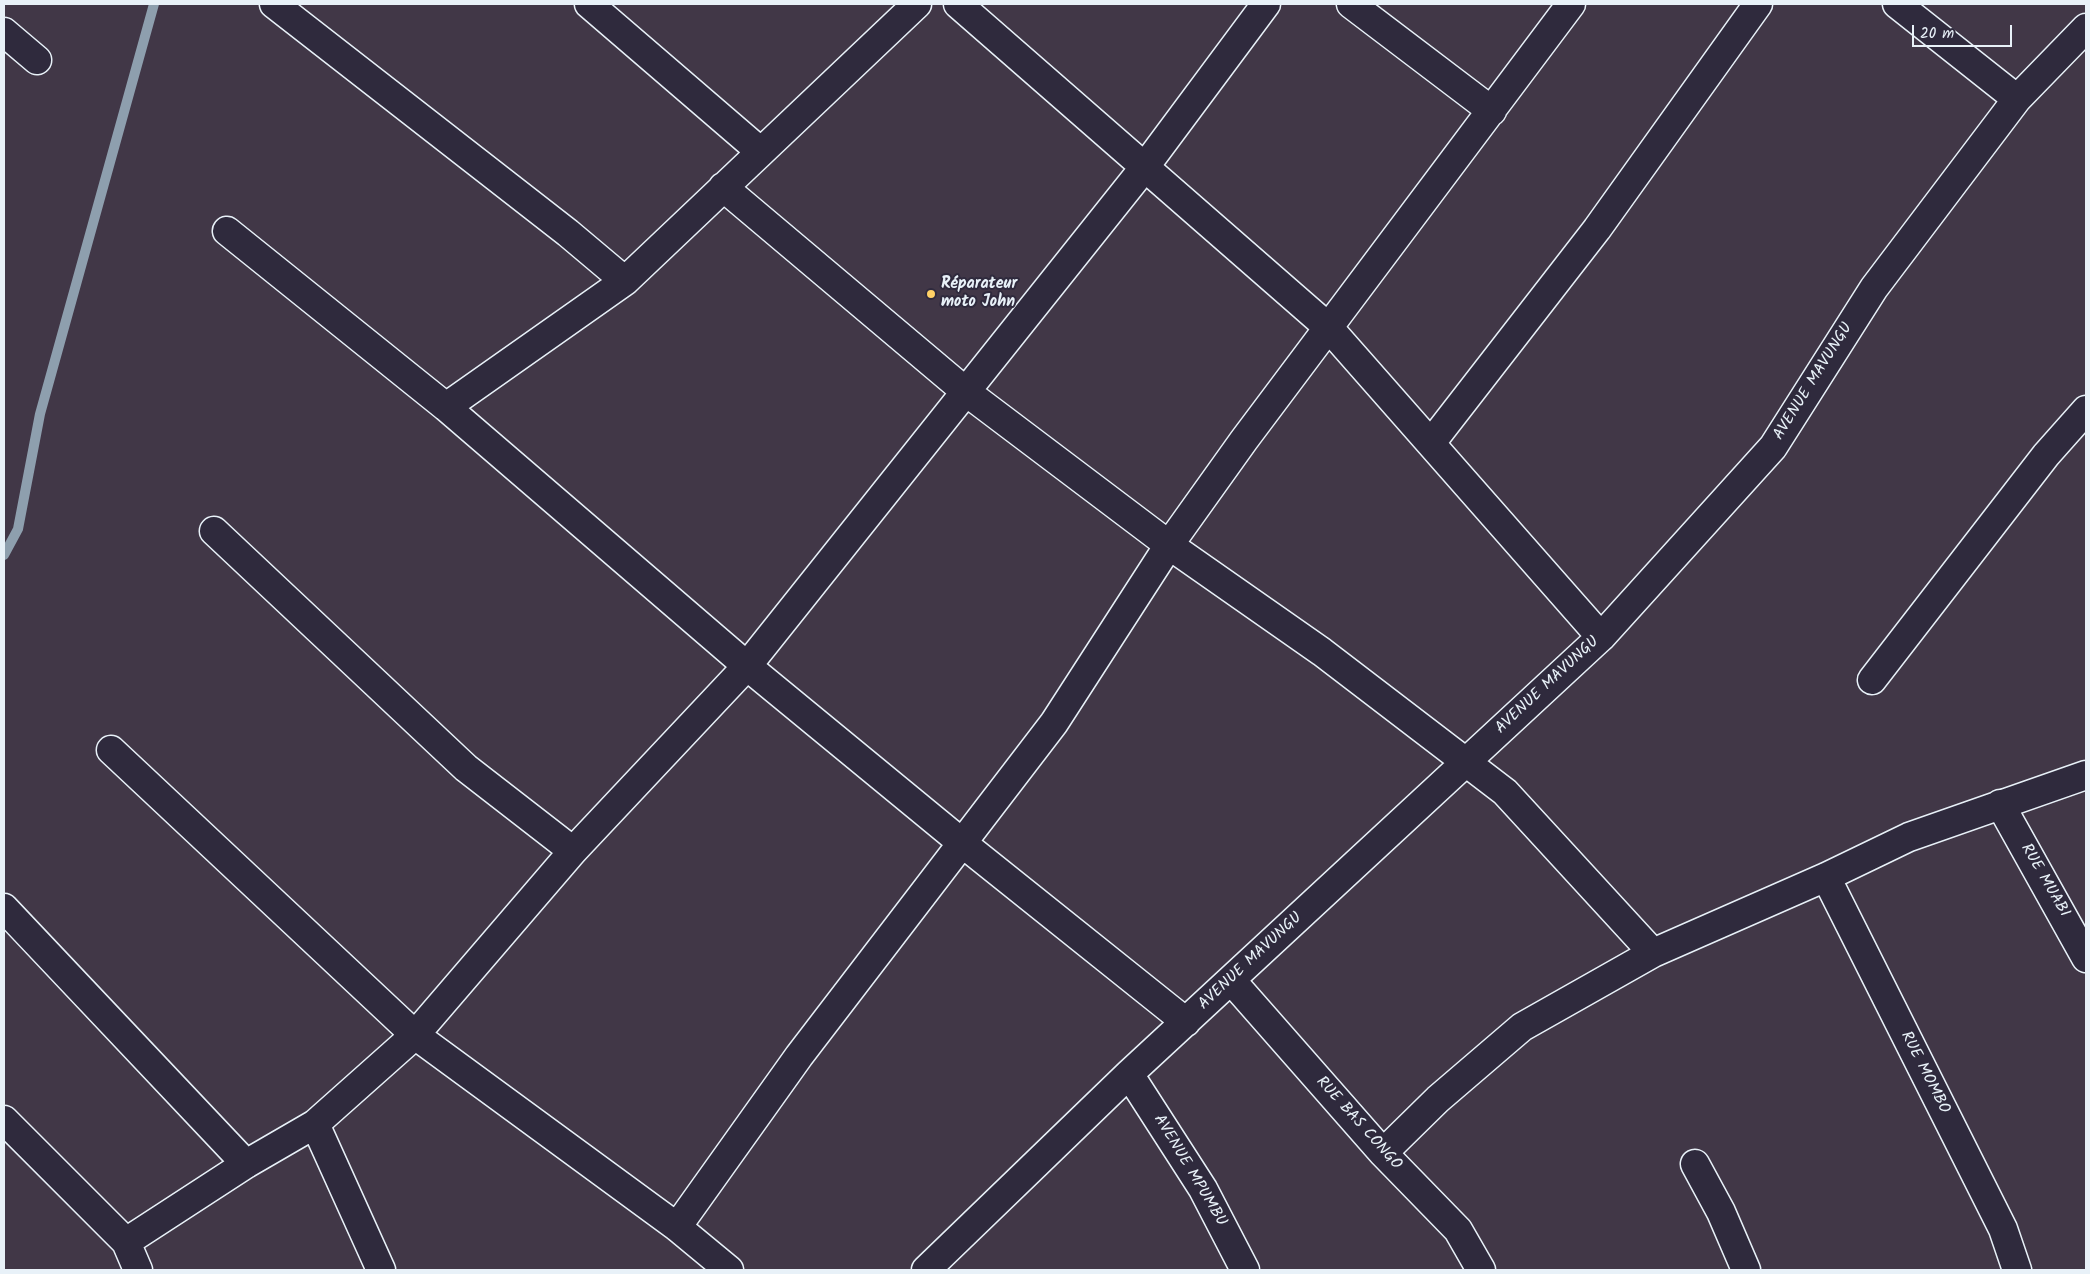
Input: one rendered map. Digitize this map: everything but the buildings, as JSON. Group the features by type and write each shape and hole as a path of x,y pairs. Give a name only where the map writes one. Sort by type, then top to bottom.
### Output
{"street":[{"path":"274,4 568,233 624,281"},
{"path":"589,4 761,152"},
{"path":"446,407 624,281 917,4"},
{"path":"958,4 1329,328 1601,637"},
{"path":"126,1242 246,1164 316,1124 415,1035 573,851 747,666 1144,168 1266,4"},
{"path":"1351,4 1492,111"},
{"path":"677,1227 799,1056 914,909 961,842 1054,723 1169,545 1244,440 1571,4"},
{"path":"1431,443 1597,229 1758,4"},
{"path":"1897,4 2017,99"},
{"name":"AVENUE MAVUNGU","path":"926,1270 1129,1074 1601,637 1773,447 1874,288 2017,99 2086,28"},
{"path":"4,32 36,60"},
{"path":"723,187 965,391 1169,545 1322,652 1505,792 1653,953"},
{"path":"227,231 446,407 747,666 961,842 1186,1022"},
{"path":"1872,680 1956,575 2046,455 2086,410"},
{"path":"214,531 466,768 573,851"},
{"path":"111,750 415,1035 677,1227 729,1270"},
{"path":"1383,1153 1438,1099 1522,1027 1653,953 1826,877 1909,837 2000,804 2086,776"},
{"name":"RUE MUABI","path":"2000,804 2086,958"},
{"name":"RUE MOMBO","path":"1826,877 2003,1230 2017,1270"},
{"path":"4,908 246,1164"},
{"name":"RUE BAS CONGO","path":"1231,980 1383,1153 1458,1230 1481,1270"},
{"name":"AVENUE MPUMBU","path":"1129,1074 1203,1189 1245,1270"},
{"path":"4,1120 126,1242 138,1270"},
{"path":"316,1124 381,1270"},
{"path":"1695,1164 1721,1212 1746,1270"}],"waterway":[{"path":"4,555 18,529 40,414 154,4"}],"place":[{"name":"Réparateur moto John","path":"931,294"}]}
